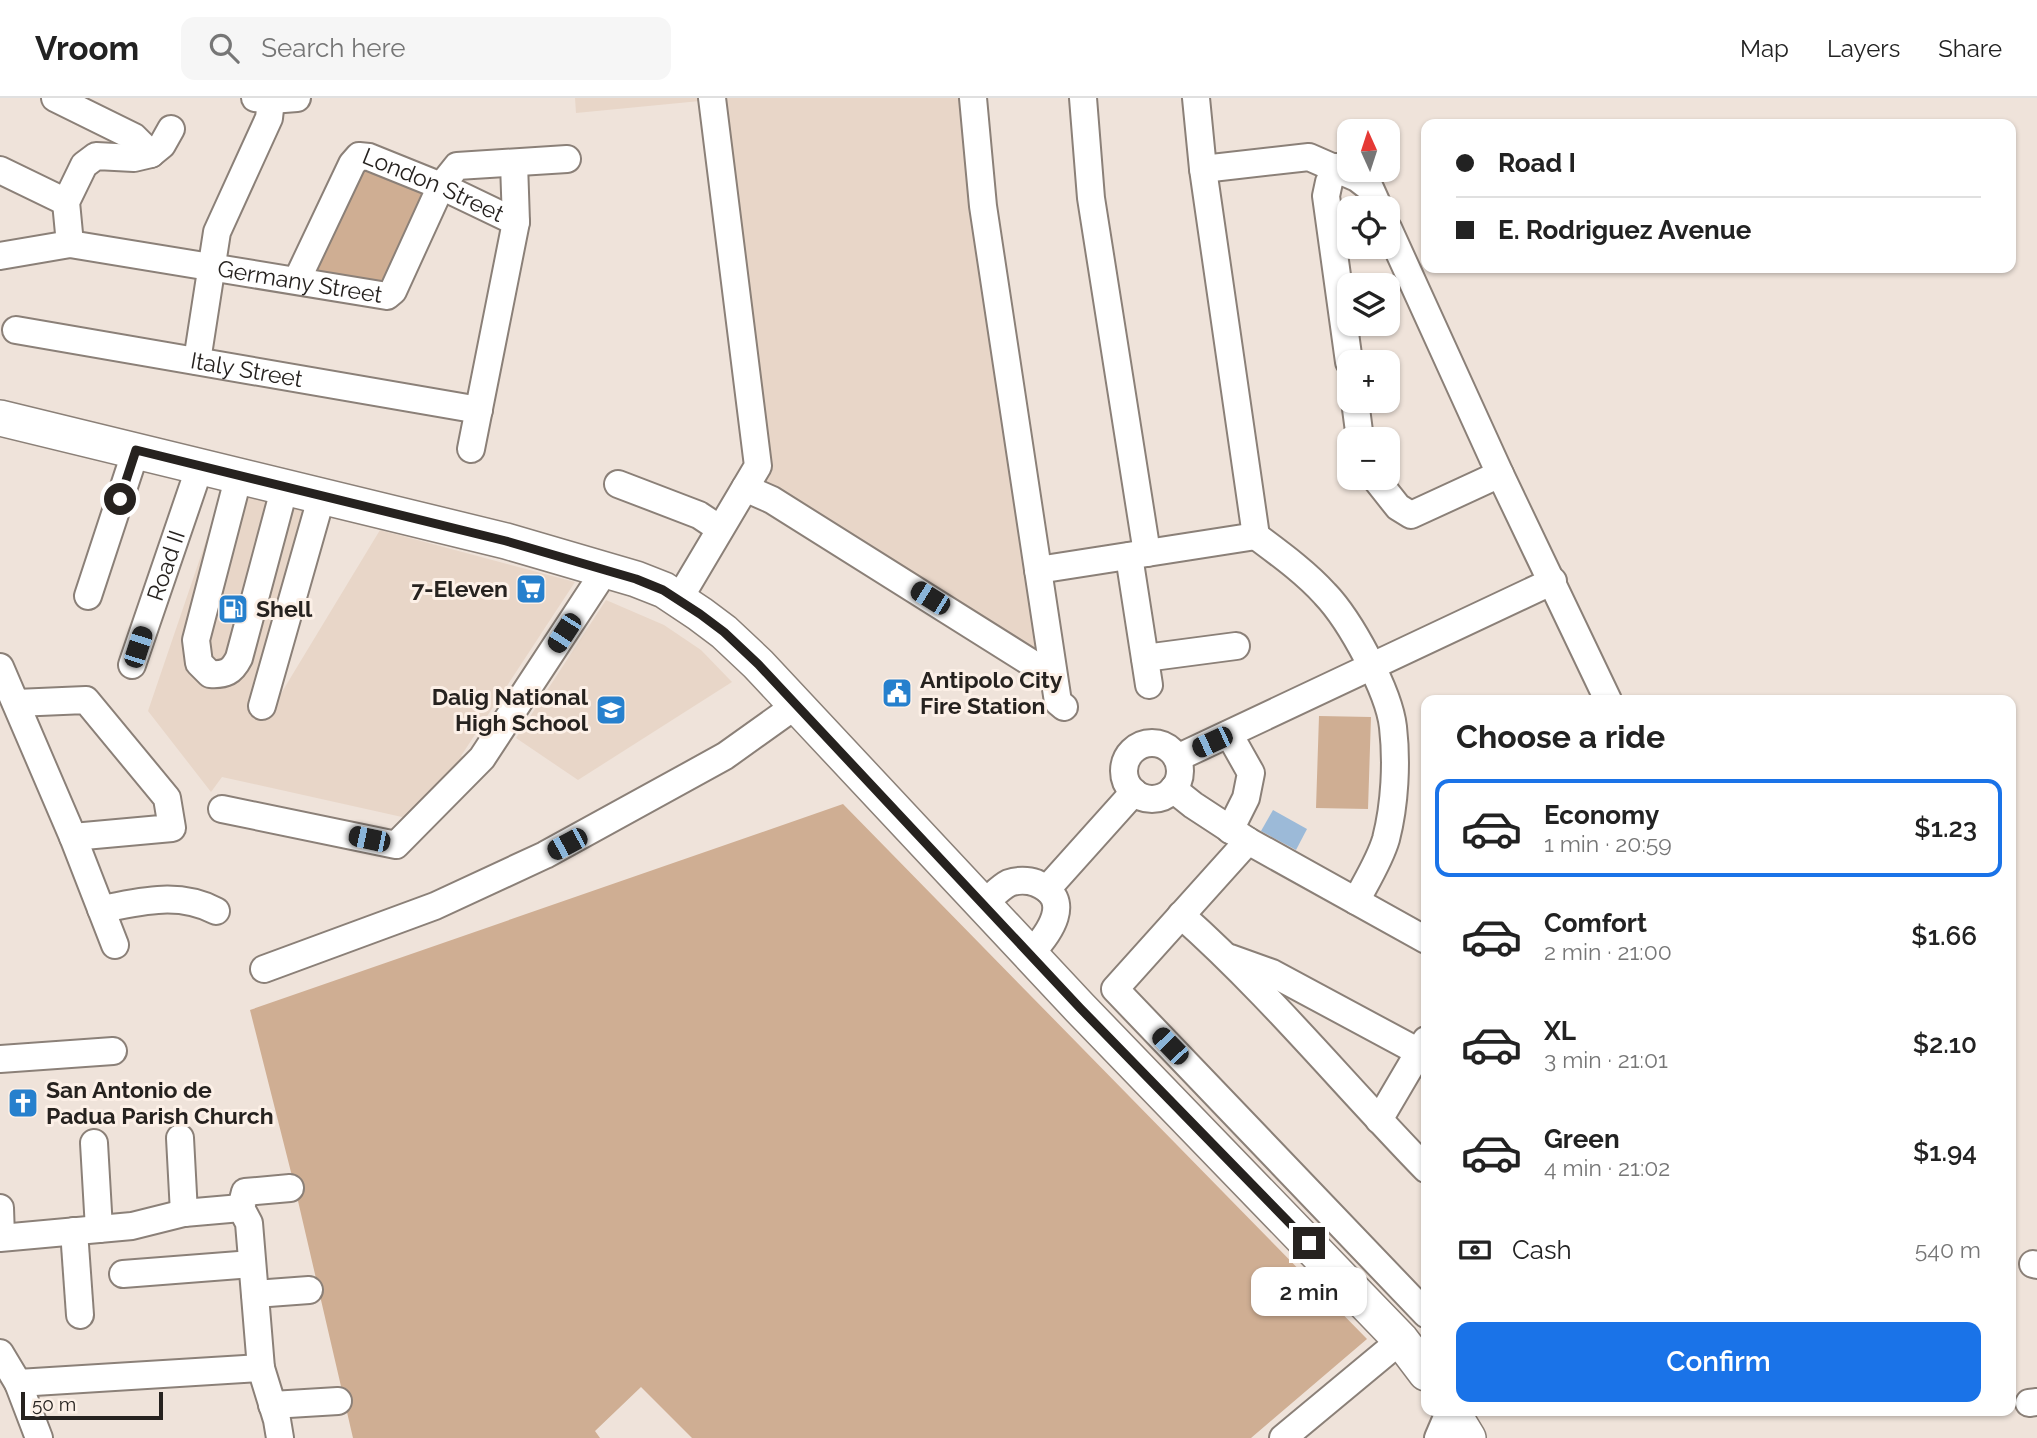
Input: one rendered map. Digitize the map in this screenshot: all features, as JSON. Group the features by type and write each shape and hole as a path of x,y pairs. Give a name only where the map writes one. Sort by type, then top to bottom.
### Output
{"main road":[{"path":"0,418 506,541 636,579 679,599 724,632 758,664 1030,954 1401,1340 1421,1366"},
{"path":"1454,1416 1468,1438"}],"street":[{"path":"55,98 134,137 151,154"},
{"path":"679,599 758,466 712,98"},
{"path":"973,98 983,206 1058,702 1064,707"},
{"path":"1083,98 1091,198 1138,554 1149,685"},
{"path":"1196,98 1203,169 1256,536 1296,566 1327,596 1373,667 1393,724 1395,780 1386,840 1356,901"},
{"path":"197,361 217,232 273,104"},
{"path":"70,244 66,202 84,165 96,156 134,158 151,154 162,145 171,129"},
{"name":"London Street","path":"297,280 352,164 359,156 441,186 516,222"},
{"path":"1203,169 1309,157 1357,178 1370,188 1374,196"},
{"name":"Germany Street","path":"0,256 70,244 387,296 393,291 441,186 457,166 567,159"},
{"path":"471,449 516,222 514,163"},
{"path":"1336,167 1328,182 1326,196 1347,350"},
{"path":"0,170 66,202"},
{"path":"1400,254 1500,474 1606,695"},
{"name":"Italy Street","path":"16,330 479,410"},
{"path":"88,596 136,450"},
{"name":"Road II","path":"132,665 200,466"},
{"path":"1385,490 1398,507 1411,515 1500,474"},
{"path":"239,475 196,640 199,663 210,674 223,675 233,669 239,658 285,486"},
{"path":"618,484 699,515 720,529"},
{"path":"745,488 783,506 1033,664"},
{"path":"262,706 322,495"},
{"path":"1038,570 1256,536"},
{"path":"222,809 396,845 482,758 606,569"},
{"path":"1177,758 1552,581"},
{"path":"1145,658 1236,646"},
{"path":"0,667 73,837 115,945"},
{"path":"16,703 86,700 167,798 172,828 73,837"},
{"path":"264,970 435,906 545,855 655,797 725,756 795,706"},
{"path":"1229,734 1251,774 1239,835 1181,915 1115,989 1421,1309"},
{"path":"1148,743 1162,744 1177,758 1180,774 1173,789 1157,798 1134,792 1124,774 1126,760 1135,749 1148,743"},
{"path":"1173,789 1239,835 1421,937"},
{"path":"1047,889 1134,792"},
{"path":"983,904 1007,884 1019,881 1032,882 1047,889 1055,900 1056,915 1048,935 1030,954"},
{"path":"101,909 158,899 186,900 216,911"},
{"path":"1181,915 1229,958 1421,1163"},
{"path":"1229,958 1272,973 1421,1045"},
{"path":"1379,1120 1421,1049"},
{"path":"0,1059 113,1051"},
{"path":"180,1138 184,1213"},
{"path":"80,1315 94,1143"},
{"path":"280,1438 261,1368 249,1223 241,1208 245,1192 290,1188"},
{"path":"0,1208 1,1238 132,1226 184,1213 241,1208"},
{"path":"123,1274 252,1264"},
{"path":"255,1294 309,1290"},
{"path":"1283,1438 1401,1340"},
{"path":"0,1353 14,1391 39,1438"},
{"path":"14,1391 261,1368"},
{"path":"272,1405 338,1401"},
{"path":"1438,1438 1447,1416"}],"shaded area":[{"path":"575,98 700,98 700,101 576,113"},
{"path":"723,98 963,98 1043,665 760,487 771,467"},
{"path":"362,167 427,192 385,287 310,273"},
{"path":"223,491 310,512 271,710 380,530 575,582 461,756 471,761 411,819 222,777 211,792 148,711"},
{"name":"Dalig National High School","path":"606,600 664,625 701,650 732,682 578,780 516,738"},
{"path":"1319,716 1371,717 1368,809 1316,808"},
{"path":"843,804 1367,1339 1251,1438 692,1438 641,1387 595,1431 600,1438 353,1438 295,1188 250,1010"}],"water":[{"path":"1273,810 1307,829 1296,850 1261,831"}],"place":[{"name":"7-Eleven","path":"531,589"},
{"name":"Shell","path":"233,609"},
{"name":"Antipolo City Fire Station","path":"897,693"},
{"name":"Dalig National High School","path":"611,710"},
{"name":"San Antonio de Padua Parish Church","path":"23,1103"}],"route":[{"path":"120,499 136,450 506,541 636,579 679,599 724,632 758,664 1080,1008 1309,1243"}]}
